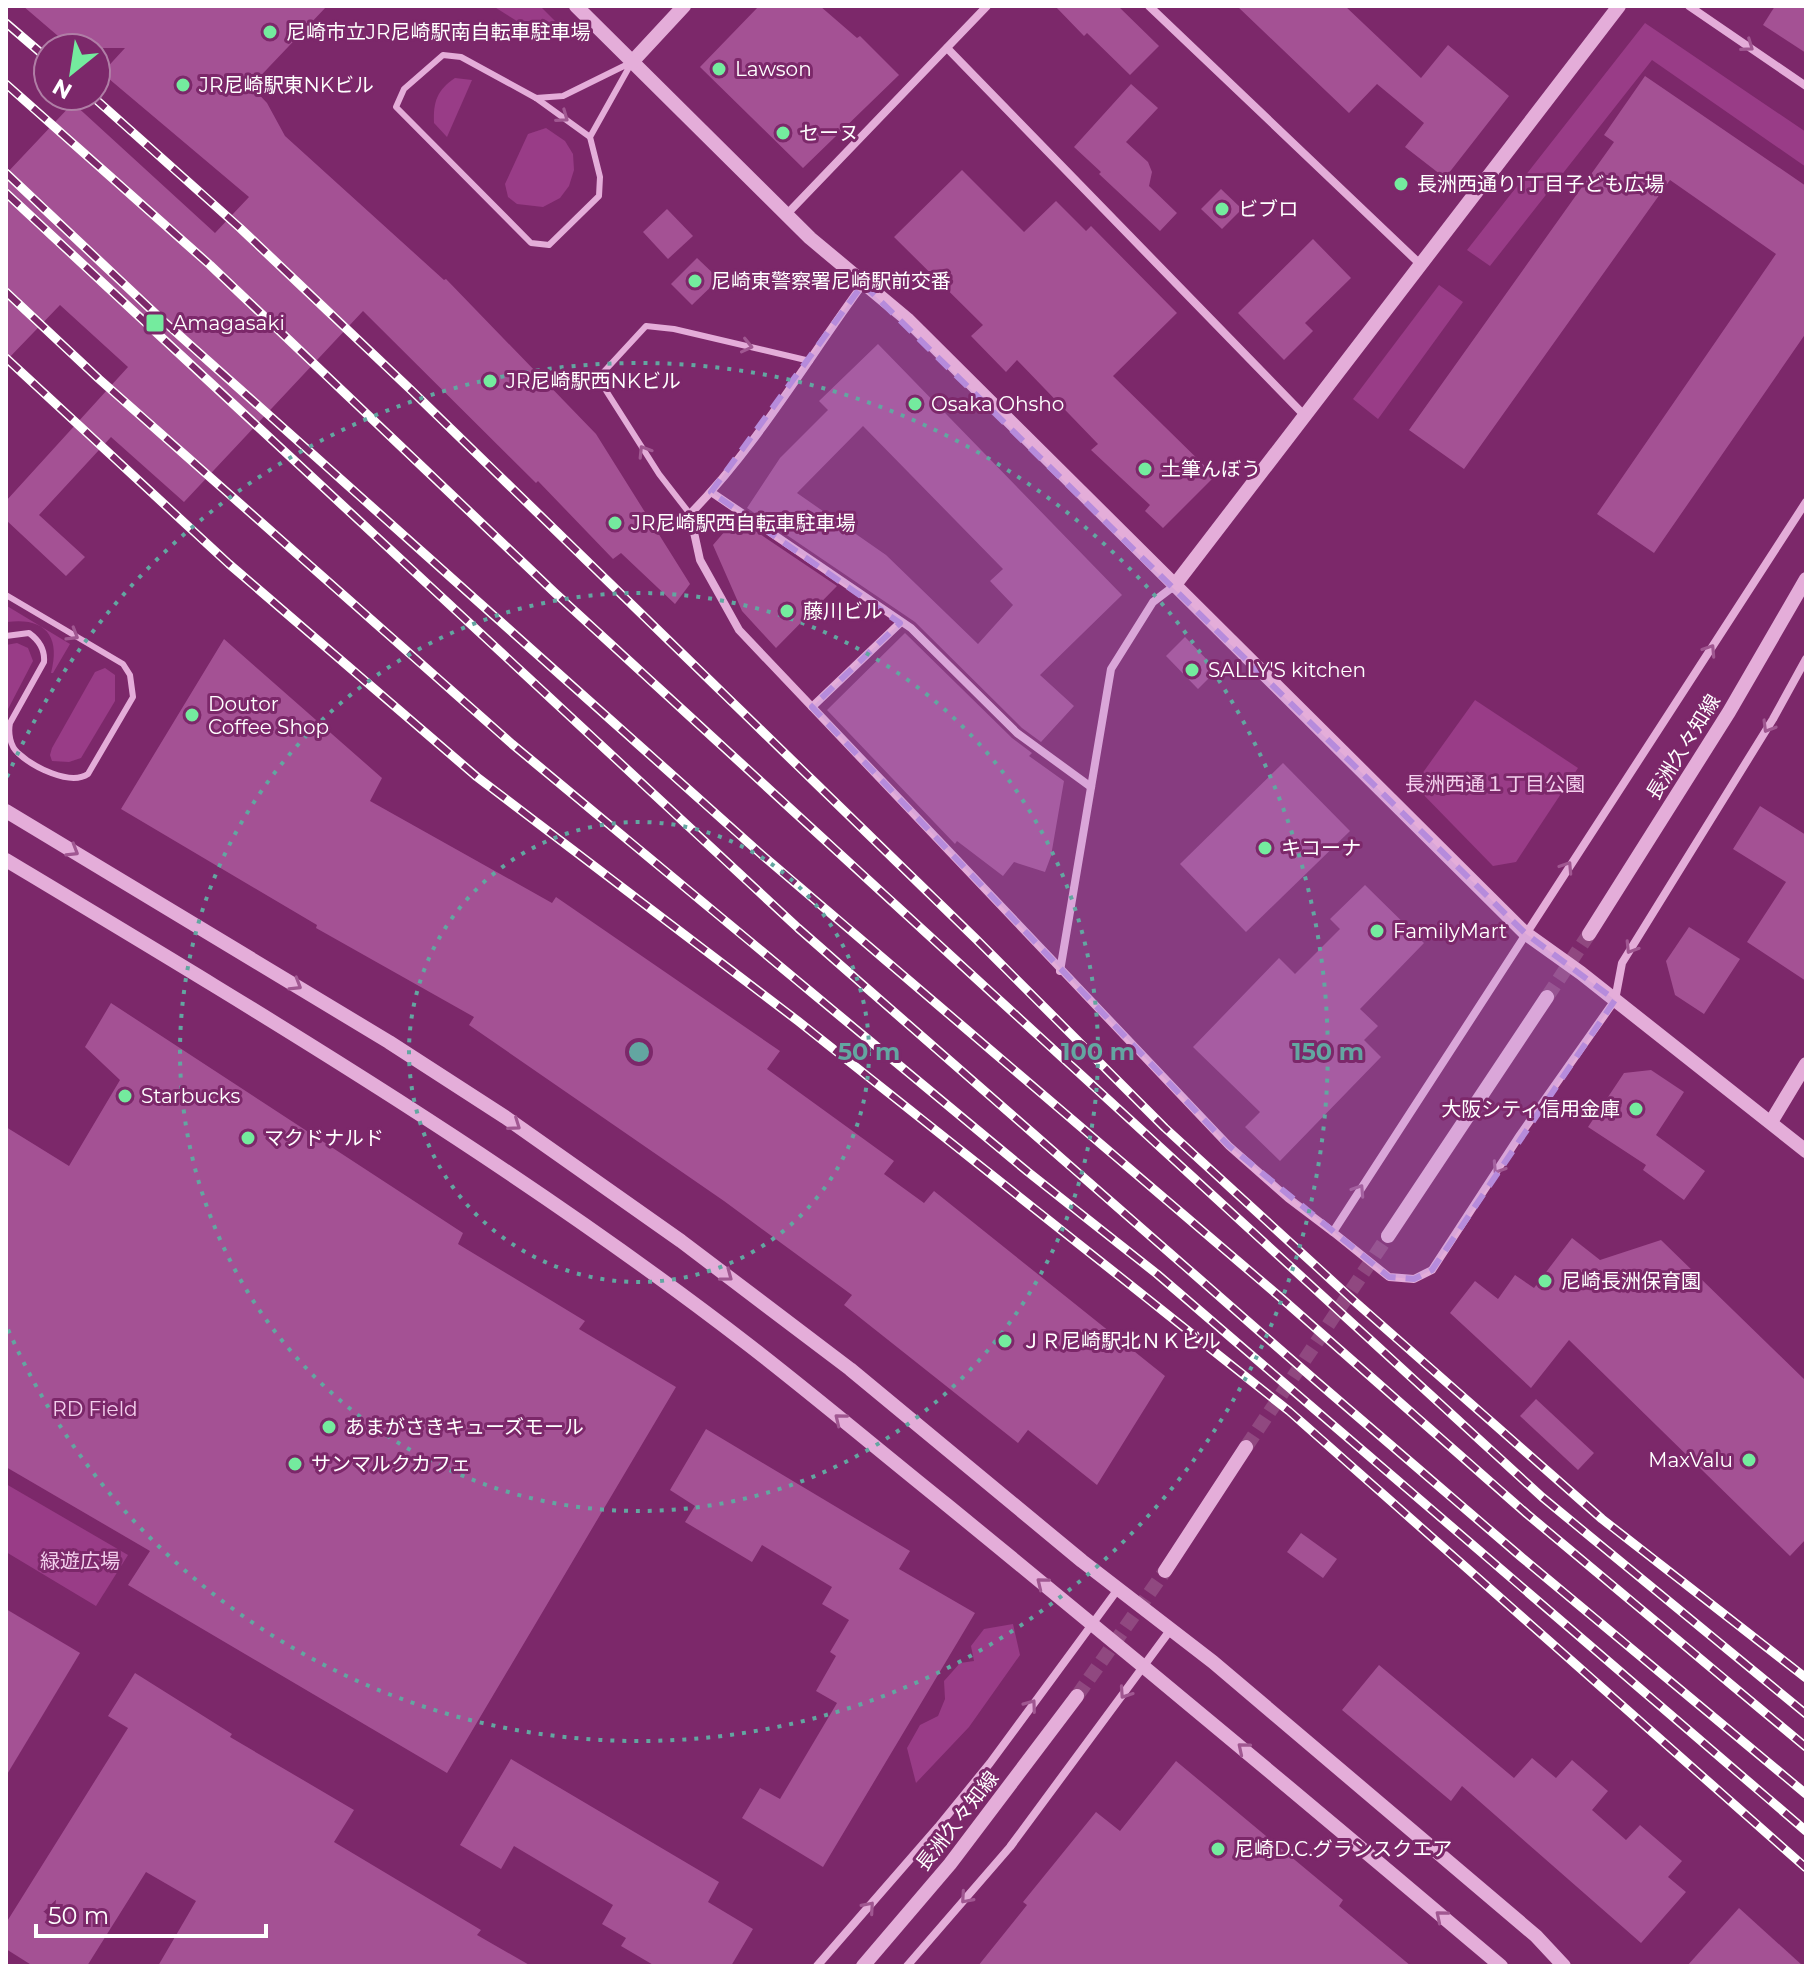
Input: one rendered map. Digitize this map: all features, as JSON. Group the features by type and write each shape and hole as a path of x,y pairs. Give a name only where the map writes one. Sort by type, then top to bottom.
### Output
{"street":[{"path":"576,6 810,238 907,319 1525,933 1806,1151"},
{"path":"632,62 684,6"},
{"path":"787,214 987,6"},
{"path":"1149,6 1420,264"},
{"path":"1060,971 1111,669 1153,602 1174,586 1619,6"},
{"path":"1689,6 1806,86"},
{"path":"947,48 1306,416"},
{"path":"863,284 810,361 711,492 690,514 700,560 739,630 1060,971 1229,1146 1288,1198 1389,1277 1414,1279 1432,1270 1520,1135 1615,1000 1622,963 1773,719 1806,659"},
{"path":"711,492 911,628 1017,733 1091,787"},
{"path":"1333,1232 1806,502"},
{"name":"長洲久々知線","path":"1589,934 1729,712 1806,579"},
{"path":"812,707 900,623"},
{"path":"6,811 376,1034 517,1126 681,1241 850,1369 1118,1589 1225,1672 1536,1936 1564,1966"},
{"path":"6,860 396,1100 578,1221 750,1346 1144,1665 1501,1966"},
{"path":"1388,1236 1547,997"},
{"path":"1771,1122 1806,1064"},
{"path":"1165,1571 1246,1447"},
{"path":"817,1966 990,1763 1118,1589"},
{"path":"907,1966 1010,1847 1171,1629"},
{"name":"長洲久々知線","path":"863,1966 950,1864 1077,1696"}],"lane":[{"path":"443,55 461,57 536,98 590,137 600,177 599,196 549,245 531,243 396,107 404,89 443,55"},
{"path":"536,98 563,96 632,62"},
{"path":"590,137 632,62"},
{"path":"690,514 659,474 598,378 646,326 674,329 810,361"},
{"path":"6,595 123,664 130,675 133,697 88,774 81,779 62,778 18,753 13,745 10,723 45,655 36,638 29,633 6,636"}],"highlighted area":[{"path":"863,284 1525,933 1615,1000 1432,1270 1414,1279 1389,1277 1229,1146 812,707 900,623 711,492"}],"green space":[{"path":"493,6 540,6 560,26 550,34 536,33"},
{"path":"1645,23 1806,132 1806,167 1652,60 1490,266 1467,250"},
{"path":"455,78 472,80 447,137 434,123 434,109 440,92"},
{"path":"546,128 565,141 573,154 574,170 569,186 560,198 543,207 517,204 508,197 505,184 528,134"},
{"path":"1439,285 1463,302 1378,419 1353,399"},
{"path":"7,606 70,644 53,673 54,649 47,632 31,623 7,622"},
{"path":"17,643 28,648 33,661 6,713 6,645"},
{"path":"105,668 115,675 115,701 81,758 69,762 52,761 52,748 95,672"},
{"name":"長洲西通１丁目公園","path":"1475,700 1578,768 1516,862 1493,866 1414,785"},
{"name":"緑遊広場","path":"6,1484 128,1555 96,1606 6,1552"},
{"path":"1013,1624 1020,1655 969,1727 916,1783 907,1748 920,1725 938,1716 945,1699 944,1681 960,1663 974,1661 971,1646 984,1629"}],"building":[{"name":"Amagasaki","path":"23,6 327,6 251,86 267,103 285,136 446,279 596,434 690,584 675,604 621,553 613,559 538,481 536,483 363,311 184,502 111,437 39,515 85,557 66,576 6,520 6,501 128,367 60,305 6,361 6,174 65,112 83,112 215,233 249,197 112,81 112,62 125,48 112,48 112,32 53,32"},
{"path":"759,6 820,6 857,38 860,36 899,75 803,168 700,67"},
{"path":"1055,6 1118,6 1159,46 1130,75 1087,33 1084,36"},
{"path":"1237,6 1345,6 1421,78 1448,45 1509,96 1445,178 1405,147 1424,123 1377,84 1349,113"},
{"path":"1775,6 1806,6 1806,53 1763,25"},
{"path":"1645,76 1806,186 1806,333 1654,553 1597,514 1776,254 1670,180 1464,469 1409,430 1614,142 1604,135"},
{"path":"1131,84 1158,108 1126,142 1148,162 1152,172 1149,186 1177,213 1160,231 1074,147"},
{"path":"962,170 1024,232 1056,201 1086,231 1091,226 1177,313 1113,376 1215,476 1163,528 1145,511 1150,505 1091,450 1098,444 1017,360 1006,372 971,336 983,325 894,237"},
{"name":"ビブロ","path":"1221,189 1242,209 1222,229 1201,209"},
{"path":"667,209 693,236 668,259 643,232"},
{"path":"1313,239 1351,278 1305,323 1313,331 1284,360 1238,313"},
{"name":"尼崎東警察署尼崎駅前交番","path":"697,258 719,279 692,305 671,284"},
{"path":"878,344 1122,595 1040,675 1074,706 1041,742 1022,728 915,622 747,508 780,458 828,410 819,401","holes":["863,426 1003,569 990,581 1013,605 978,644 886,555 797,493"]},
{"path":"739,520 837,586 776,648 742,611 713,545 731,524 735,526"},
{"path":"905,633 1012,738 1032,753 1029,756 1064,781 1051,856 1045,872 1014,862 1003,876 957,841 955,844 827,710"},
{"path":"1185,637 1217,670 1198,689 1166,656"},
{"path":"224,639 382,778 370,801 552,903 556,897 780,1051 767,1069 894,1161 884,1174 924,1203 934,1191 1165,1376 1097,1485 1028,1430 1018,1443 844,1305 852,1295 724,1201 469,1025 474,1017 316,928 317,925 121,809"},
{"name":"キコーナ","path":"1283,763 1350,831 1246,932 1180,864"},
{"path":"1760,806 1806,835 1806,981 1747,942 1786,882 1733,849"},
{"path":"1365,885 1424,943 1360,1009 1378,1026 1364,1040 1381,1057 1280,1161 1245,1127 1260,1112 1193,1047 1279,958 1295,974 1340,929 1330,919"},
{"path":"1689,927 1740,959 1704,1014 1675,995 1666,961"},
{"name":"あまがさきキューズモール","path":"111,1003 463,1233 458,1244 585,1321 579,1329 676,1387 447,1773 128,1585 150,1551 6,1467 6,1127 69,1166 120,1080 85,1047"},
{"name":"大阪シティ信用金庫","path":"1651,1070 1684,1092 1656,1135 1705,1171 1684,1200 1643,1170 1646,1165 1588,1127 1624,1073"},
{"name":"MaxValu","path":"1572,1238 1600,1260 1661,1240 1806,1381 1806,1539 1790,1556 1569,1340 1531,1388 1450,1313 1475,1281 1498,1299 1515,1275 1534,1288"},
{"path":"1536,1399 1594,1453 1578,1470 1520,1416"},
{"path":"706,1429 910,1551 899,1569 975,1613 823,1867 742,1818 760,1788 780,1799 837,1703 816,1691 836,1656 830,1652 849,1620 822,1604 832,1587 762,1545 752,1562 685,1522 695,1506 670,1490"},
{"path":"1301,1533 1337,1559 1323,1578 1287,1552"},
{"path":"6,1609 80,1653 6,1776"},
{"path":"1379,1665 1514,1778 1532,1758 1556,1778 1572,1760 1608,1791 1592,1810 1626,1840 1640,1825 1682,1861 1668,1877 1686,1892 1641,1943 1462,1786 1451,1801 1342,1710"},
{"path":"135,1673 232,1734 230,1737 354,1810 334,1842 481,1930 477,1935 531,1966 158,1966 196,1901 146,1872 87,1966 33,1966 6,1949 6,1923 128,1728 108,1716"},
{"path":"511,1759 719,1882 708,1902 753,1929 731,1966 655,1966 621,1946 626,1938 602,1924 613,1905 514,1846 501,1869 460,1845"},
{"path":"1176,1761 1343,1900 1339,1906 1411,1966 978,1966 1027,1905 1023,1902 1096,1812 1120,1831"},
{"path":"1739,1908 1803,1966 1687,1966"}],"tunnel":[{"path":"1547,997 1589,934"},
{"path":"1246,1447 1388,1236"},
{"path":"1077,1696 1165,1571"}],"railway":[{"path":"6,23 32,45"},
{"path":"6,84 210,265 554,592 1542,1497 1806,1714"},
{"path":"110,112 240,228 411,390 976,939 1165,1128 1353,1300 1602,1519 1806,1678"},
{"path":"6,173 160,318 761,854 1280,1297 1527,1514 1806,1747"},
{"path":"6,193 798,928 1315,1380 1520,1556 1806,1794"},
{"path":"6,292 99,379 512,744 1028,1172 1157,1274 1806,1831"},
{"path":"6,358 229,564 477,777 798,1021 1289,1411 1806,1868"}],"place":[{"name":"尼崎市立JR尼崎駅南自転車駐車場","path":"270,32"},
{"name":"Lawson","path":"719,69"},
{"name":"JR尼崎駅東NKビル","path":"183,85"},
{"name":"セーヌ","path":"783,133"},
{"name":"長洲西通り1丁目子ども広場","path":"1401,184"},
{"name":"ビブロ","path":"1222,209"},
{"name":"尼崎東警察署尼崎駅前交番","path":"695,281"},
{"name":"Amagasaki","path":"155,323"},
{"name":"JR尼崎駅西NKビル","path":"490,381"},
{"name":"Osaka Ohsho","path":"915,404"},
{"name":"土筆んぼう","path":"1145,469"},
{"name":"JR尼崎駅西自転車駐車場","path":"615,523"},
{"name":"藤川ビル","path":"787,611"},
{"name":"SALLY'S kitchen","path":"1192,670"},
{"name":"Doutor Coffee Shop","path":"192,715"},
{"name":"キコーナ","path":"1265,848"},
{"name":"FamilyMart","path":"1377,931"},
{"name":"Starbucks","path":"125,1096"},
{"name":"大阪シティ信用金庫","path":"1636,1109"},
{"name":"マクドナルド","path":"248,1138"},
{"name":"尼崎長洲保育園","path":"1545,1281"},
{"name":"ＪＲ尼崎駅北ＮＫビル","path":"1005,1341"},
{"name":"あまがさきキューズモール","path":"329,1427"},
{"name":"MaxValu","path":"1749,1460"},
{"name":"サンマルクカフェ","path":"295,1464"},
{"name":"尼崎D.C.グランスクエア","path":"1218,1849"}],"park label":[{"name":"RD Field","path":"95,1409"}]}
